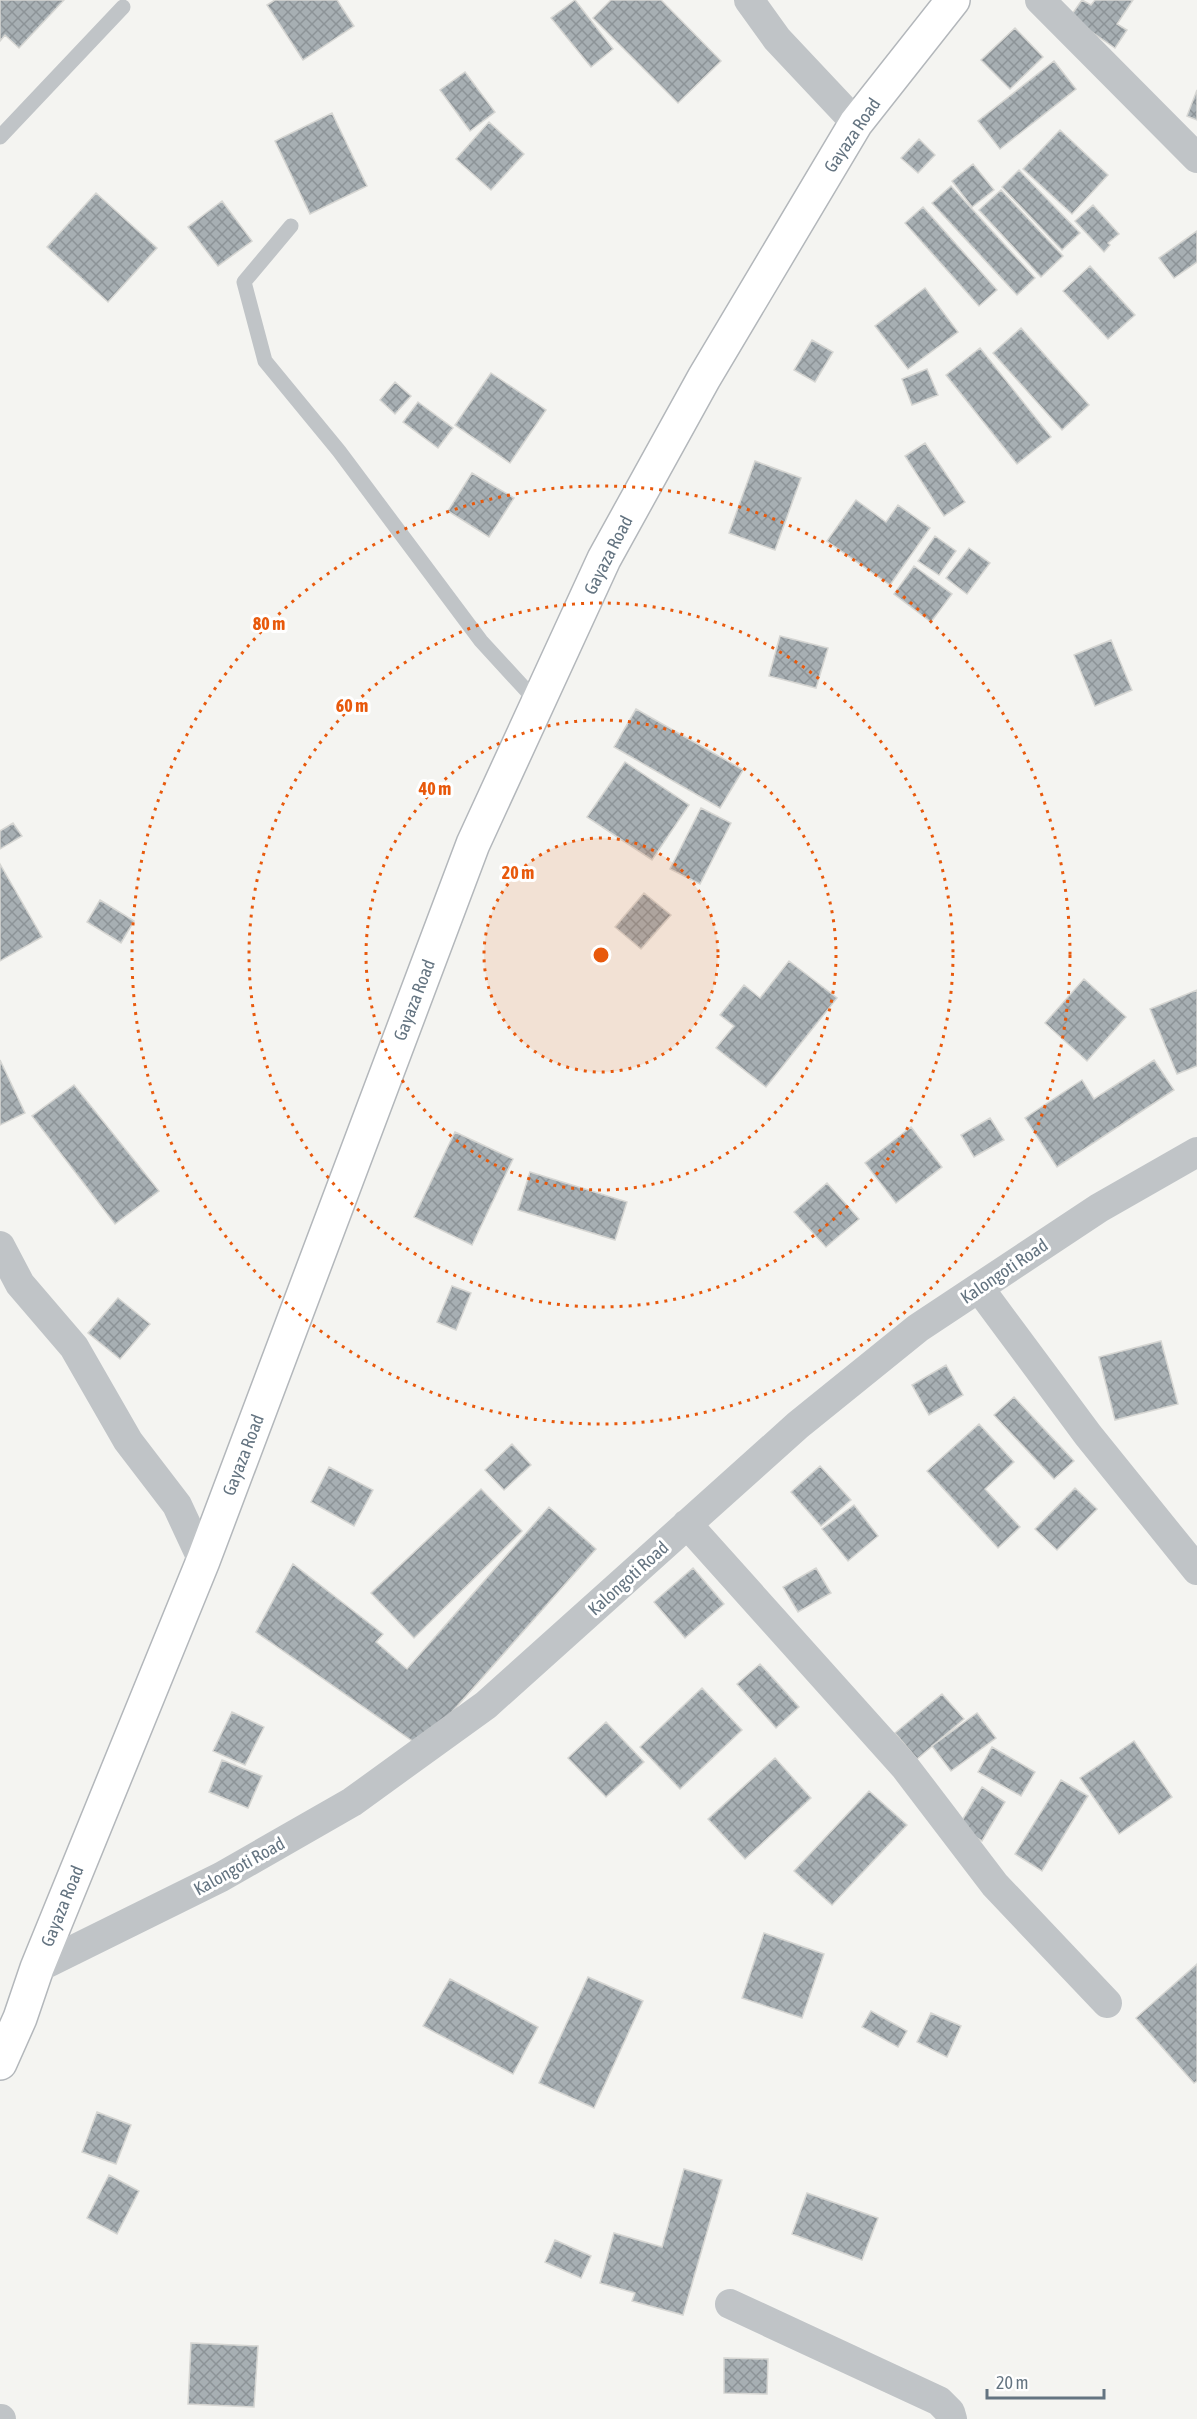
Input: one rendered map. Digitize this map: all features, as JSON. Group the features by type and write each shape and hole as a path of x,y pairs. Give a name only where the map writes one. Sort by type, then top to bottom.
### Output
{"main road":[{"name":"Gayaza Road","path":"0,2062 20,2018 37,1968 203,1561 473,844 604,559 704,378 856,123 953,0"}],"street":[{"path":"749,0 777,39 856,123"},
{"path":"1040,0 1197,158"},
{"name":"Kalongoti Road","path":"37,1968 221,1877 352,1802 486,1705 798,1425 918,1328 1099,1208 1197,1152"},
{"path":"0,1246 20,1284 74,1347 128,1441 177,1505 203,1561"},
{"path":"979,1288 1088,1435 1197,1570"},
{"path":"687,1524 905,1767 995,1885 1107,2003"},
{"path":"730,2304 939,2401 950,2412 952,2419"}],"lane":[{"path":"0,137 123,7"},
{"path":"291,226 244,282 266,361 339,451 481,641 538,703"}],"building":[{"path":"0,0 64,0 19,48 5,35 0,41"},
{"path":"275,0 337,0 354,26 303,60 267,5"},
{"path":"575,0 613,49 591,67 551,18"},
{"path":"611,0 661,0 721,61 678,103 593,18"},
{"path":"1082,0 1091,5 1095,0 1133,0 1117,24 1127,30 1115,48 1070,17"},
{"path":"1015,28 1043,57 1010,89 981,60"},
{"path":"1054,61 1076,89 1000,149 978,121"},
{"path":"465,72 495,112 470,131 440,90"},
{"path":"1197,90 1197,120 1187,116"},
{"path":"332,113 367,186 310,214 275,141"},
{"path":"489,122 524,154 491,190 456,159"},
{"path":"1060,130 1108,175 1072,214 1023,169"},
{"path":"919,139 935,155 918,173 901,158"},
{"path":"973,164 994,190 972,207 952,181"},
{"path":"1019,170 1080,233 1062,250 1002,187"},
{"path":"951,186 1035,278 1017,295 932,203"},
{"path":"1001,190 1063,256 1041,277 979,210"},
{"path":"96,193 157,248 108,302 47,247"},
{"path":"222,201 252,241 218,266 188,227"},
{"path":"1093,205 1119,234 1108,243 1110,245 1104,252 1075,221"},
{"path":"923,207 997,290 979,306 905,223"},
{"path":"1197,231 1197,262 1174,278 1159,258"},
{"path":"1090,266 1135,315 1108,339 1063,291"},
{"path":"925,288 958,332 908,369 875,326"},
{"path":"1021,328 1089,405 1062,430 993,353"},
{"path":"812,340 833,352 815,382 794,370"},
{"path":"980,348 1051,437 1017,464 946,375"},
{"path":"927,369 938,395 912,405 902,379"},
{"path":"491,373 546,410 510,463 455,425"},
{"path":"395,382 411,396 395,414 380,400"},
{"path":"418,402 453,428 438,448 403,422"},
{"path":"925,443 965,502 944,516 905,456"},
{"path":"755,461 801,478 775,550 729,533"},
{"path":"472,473 514,498 489,537 448,511"},
{"path":"856,500 886,522 898,505 930,528 890,585 827,541"},
{"path":"935,536 956,551 939,575 918,561"},
{"path":"969,548 990,563 967,594 946,578"},
{"path":"914,566 952,594 931,622 894,594"},
{"path":"780,636 828,648 816,688 769,676"},
{"path":"1111,640 1132,690 1095,706 1074,655"},
{"path":"636,709 743,770 720,808 614,747"},
{"path":"625,762 689,805 652,860 587,817"},
{"path":"701,808 731,823 700,884 670,869"},
{"path":"13,823 22,836 0,849 0,831"},
{"path":"0,864 42,937 0,961"},
{"path":"644,893 671,915 641,949 615,927"},
{"path":"100,900 134,921 121,943 87,922"},
{"path":"789,961 837,998 766,1087 716,1048 734,1026 720,1015 744,985 760,998"},
{"path":"1084,979 1126,1017 1087,1061 1045,1023"},
{"path":"1197,990 1197,1066 1177,1074 1150,1009"},
{"path":"0,1060 25,1113 0,1125"},
{"path":"1154,1060 1174,1090 1057,1167 1025,1118 1082,1080 1094,1099"},
{"path":"74,1085 159,1191 115,1224 32,1116"},
{"path":"990,1118 1004,1140 974,1157 961,1135"},
{"path":"911,1127 942,1167 896,1203 865,1163"},
{"path":"455,1132 513,1159 472,1245 414,1217"},
{"path":"530,1172 627,1202 615,1240 518,1210"},
{"path":"827,1183 859,1219 826,1247 794,1212"},
{"path":"452,1286 471,1293 456,1330 437,1322"},
{"path":"118,1298 150,1324 120,1359 88,1333"},
{"path":"1161,1341 1178,1404 1115,1420 1099,1357"},
{"path":"946,1365 963,1395 929,1415 912,1385"},
{"path":"1014,1397 1074,1461 1054,1479 994,1415"},
{"path":"979,1424 1014,1462 985,1489 1020,1527 998,1548 927,1471"},
{"path":"512,1444 531,1465 504,1490 485,1470"},
{"path":"820,1466 851,1500 821,1526 791,1492"},
{"path":"329,1467 373,1490 354,1526 311,1502"},
{"path":"1075,1488 1097,1509 1057,1550 1035,1529"},
{"path":"481,1489 522,1531 414,1638 371,1593"},
{"path":"854,1505 878,1536 848,1561 822,1529"},
{"path":"549,1507 596,1549 421,1747 256,1632 293,1564 383,1634 376,1642 407,1669"},
{"path":"693,1568 724,1604 685,1638 654,1602"},
{"path":"816,1568 831,1593 798,1612 783,1587"},
{"path":"760,1664 799,1707 776,1728 737,1684"},
{"path":"702,1688 742,1730 680,1789 640,1747"},
{"path":"942,1694 964,1719 917,1759 895,1733"},
{"path":"232,1712 264,1727 245,1765 213,1751"},
{"path":"977,1713 996,1738 951,1771 932,1746"},
{"path":"606,1722 644,1762 606,1797 568,1758"},
{"path":"1134,1741 1172,1797 1119,1834 1080,1778"},
{"path":"992,1747 1035,1772 1021,1796 978,1772"},
{"path":"775,1758 811,1798 745,1859 708,1819"},
{"path":"222,1760 262,1776 248,1808 209,1792"},
{"path":"1061,1780 1088,1796 1042,1871 1015,1854"},
{"path":"982,1787 1005,1802 982,1841 958,1827"},
{"path":"869,1791 907,1825 832,1905 794,1871"},
{"path":"764,1933 824,1954 802,2018 742,1998"},
{"path":"1197,1964 1197,2081 1194,2083 1136,2018"},
{"path":"588,1977 643,2001 594,2108 539,2083"},
{"path":"450,1979 538,2027 513,2074 423,2026"},
{"path":"871,2011 907,2031 898,2047 862,2027"},
{"path":"931,2013 961,2026 947,2057 917,2042"},
{"path":"97,2112 131,2125 116,2164 82,2152"},
{"path":"684,2169 722,2180 683,2315 632,2301 635,2293 600,2283 614,2233 662,2247"},
{"path":"109,2175 139,2191 117,2234 87,2218"},
{"path":"807,2193 878,2218 862,2260 792,2234"},
{"path":"555,2240 591,2256 581,2278 545,2262"},
{"path":"191,2343 258,2346 254,2407 188,2404"},
{"path":"724,2358 768,2359 767,2394 724,2393"}]}
